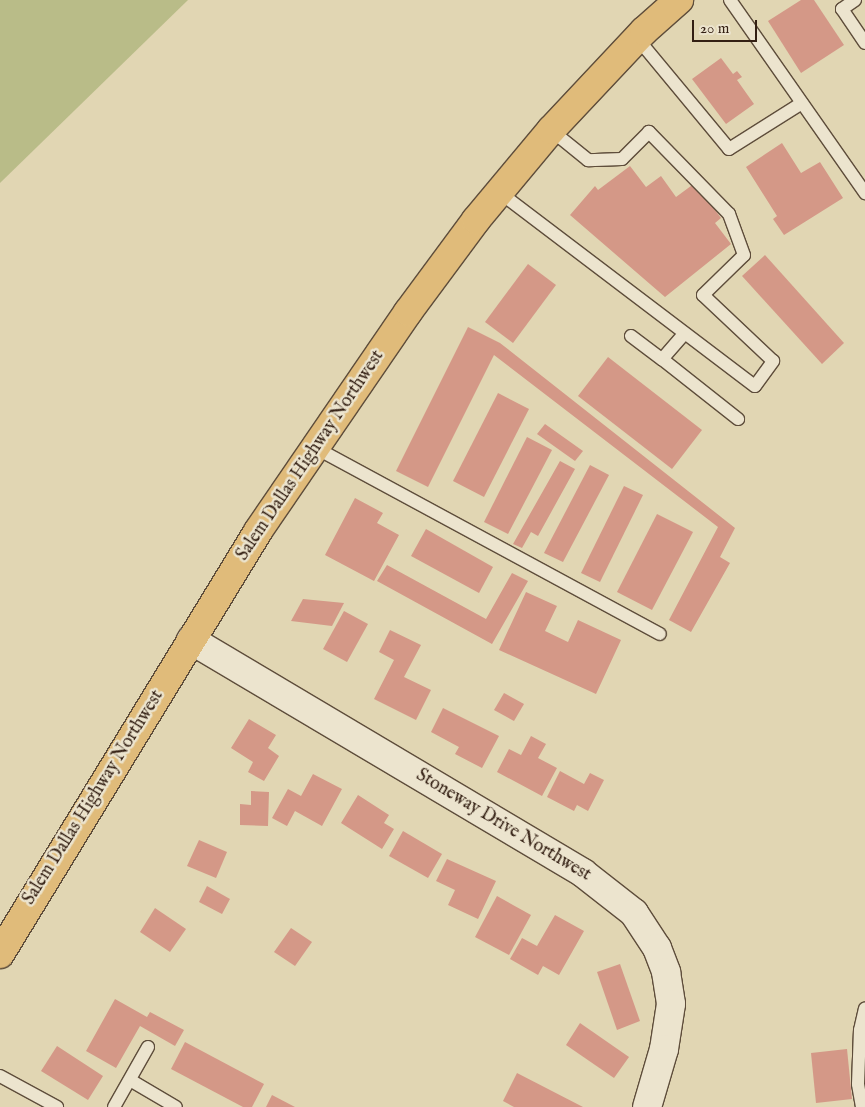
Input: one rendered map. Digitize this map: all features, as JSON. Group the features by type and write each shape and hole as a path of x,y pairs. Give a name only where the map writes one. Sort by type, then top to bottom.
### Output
{"highway":[{"name":"Salem Dallas Highway Northwest","path":"0,954 191,640 314,447 408,312 499,192 551,130 637,38 679,0"}],"street":[{"name":"Stoneway Drive Northwest","path":"191,640 575,869 614,895 634,913 657,948 666,972 670,1004 664,1049 648,1107"}],"lane":[{"path":"730,0 865,192"},
{"path":"855,0 842,9 865,43"},
{"path":"637,38 729,150 802,103"},
{"path":"499,192 755,386 773,360 703,294 744,255 729,214 649,132 622,159 588,160 551,130"},
{"path":"662,359 684,334"},
{"path":"630,336 738,419"},
{"path":"314,447 660,634"},
{"path":"862,1107 858,1084 860,1030 865,1009"},
{"path":"114,1107 148,1047"},
{"path":"0,1076 57,1107"},
{"path":"130,1080 176,1107"}],"green space":[{"path":"0,0 188,0 0,183"}],"building":[{"path":"801,0 814,0 844,45 801,73 768,21"},
{"path":"721,58 733,74 737,71 742,77 737,80 754,104 726,124 692,79"},
{"path":"782,143 801,173 820,162 843,198 784,235 773,219 777,216 746,167"},
{"path":"630,166 646,187 661,176 676,197 695,183 721,218 715,223 731,244 665,297 570,215 595,186 598,190"},
{"path":"765,255 844,343 822,364 742,276"},
{"path":"528,264 556,285 513,343 485,322"},
{"path":"468,327 500,343 735,528 720,557 730,563 691,632 669,620 718,527 494,355 428,487 396,471"},
{"path":"608,357 702,430 672,469 578,396"},
{"path":"498,393 529,409 484,497 453,481"},
{"path":"545,424 583,451 575,461 537,434"},
{"path":"527,437 552,450 508,534 484,522"},
{"path":"560,461 575,469 538,536 531,532 522,548 513,544"},
{"path":"590,465 609,475 563,562 544,553"},
{"path":"624,486 643,495 600,582 581,573"},
{"path":"355,498 383,513 377,523 399,535 374,581 325,555"},
{"path":"657,514 693,532 652,610 617,592"},
{"path":"426,529 493,567 479,593 411,556"},
{"path":"387,565 486,619 512,573 528,581 492,644 377,581"},
{"path":"526,592 557,606 545,631 568,642 578,620 621,640 596,694 499,650"},
{"path":"303,599 344,603 332,626 291,621"},
{"path":"344,611 368,624 347,662 323,649"},
{"path":"390,630 421,645 404,677 431,690 416,720 374,699 394,660 379,652"},
{"path":"504,693 524,704 514,721 494,710"},
{"path":"443,708 499,736 482,768 455,754 459,747 431,732"},
{"path":"249,719 276,735 268,748 279,756 264,781 248,772 253,762 231,748"},
{"path":"531,736 546,744 538,758 557,768 542,796 497,772 509,749 521,755"},
{"path":"560,771 584,784 590,773 604,780 588,811 577,805 574,811 547,797"},
{"path":"313,774 342,789 322,826 295,811 287,826 272,818 288,789 301,796"},
{"path":"251,791 269,792 268,826 240,825 240,804 251,805"},
{"path":"358,795 389,815 384,823 394,829 382,849 341,823"},
{"path":"403,831 442,854 428,878 389,856"},
{"path":"199,840 227,852 216,878 187,866"},
{"path":"447,859 496,881 478,919 448,905 455,890 436,881"},
{"path":"207,886 230,899 222,914 199,902"},
{"path":"497,896 531,915 509,955 475,937"},
{"path":"155,908 186,929 170,952 140,932"},
{"path":"555,915 584,931 559,975 543,966 538,975 510,959 522,938 537,946"},
{"path":"291,928 312,942 295,966 274,952"},
{"path":"620,964 640,1021 617,1030 597,972"},
{"path":"115,999 147,1017 150,1012 184,1030 175,1046 140,1026 116,1068 86,1051"},
{"path":"580,1023 629,1057 614,1078 566,1045"},
{"path":"185,1042 264,1084 252,1107 243,1107 171,1069"},
{"path":"57,1046 103,1076 88,1100 41,1071"},
{"path":"847,1049 852,1099 816,1103 811,1053"},
{"path":"517,1073 583,1107 514,1107 503,1101"},
{"path":"272,1095 295,1107 266,1107"}]}
